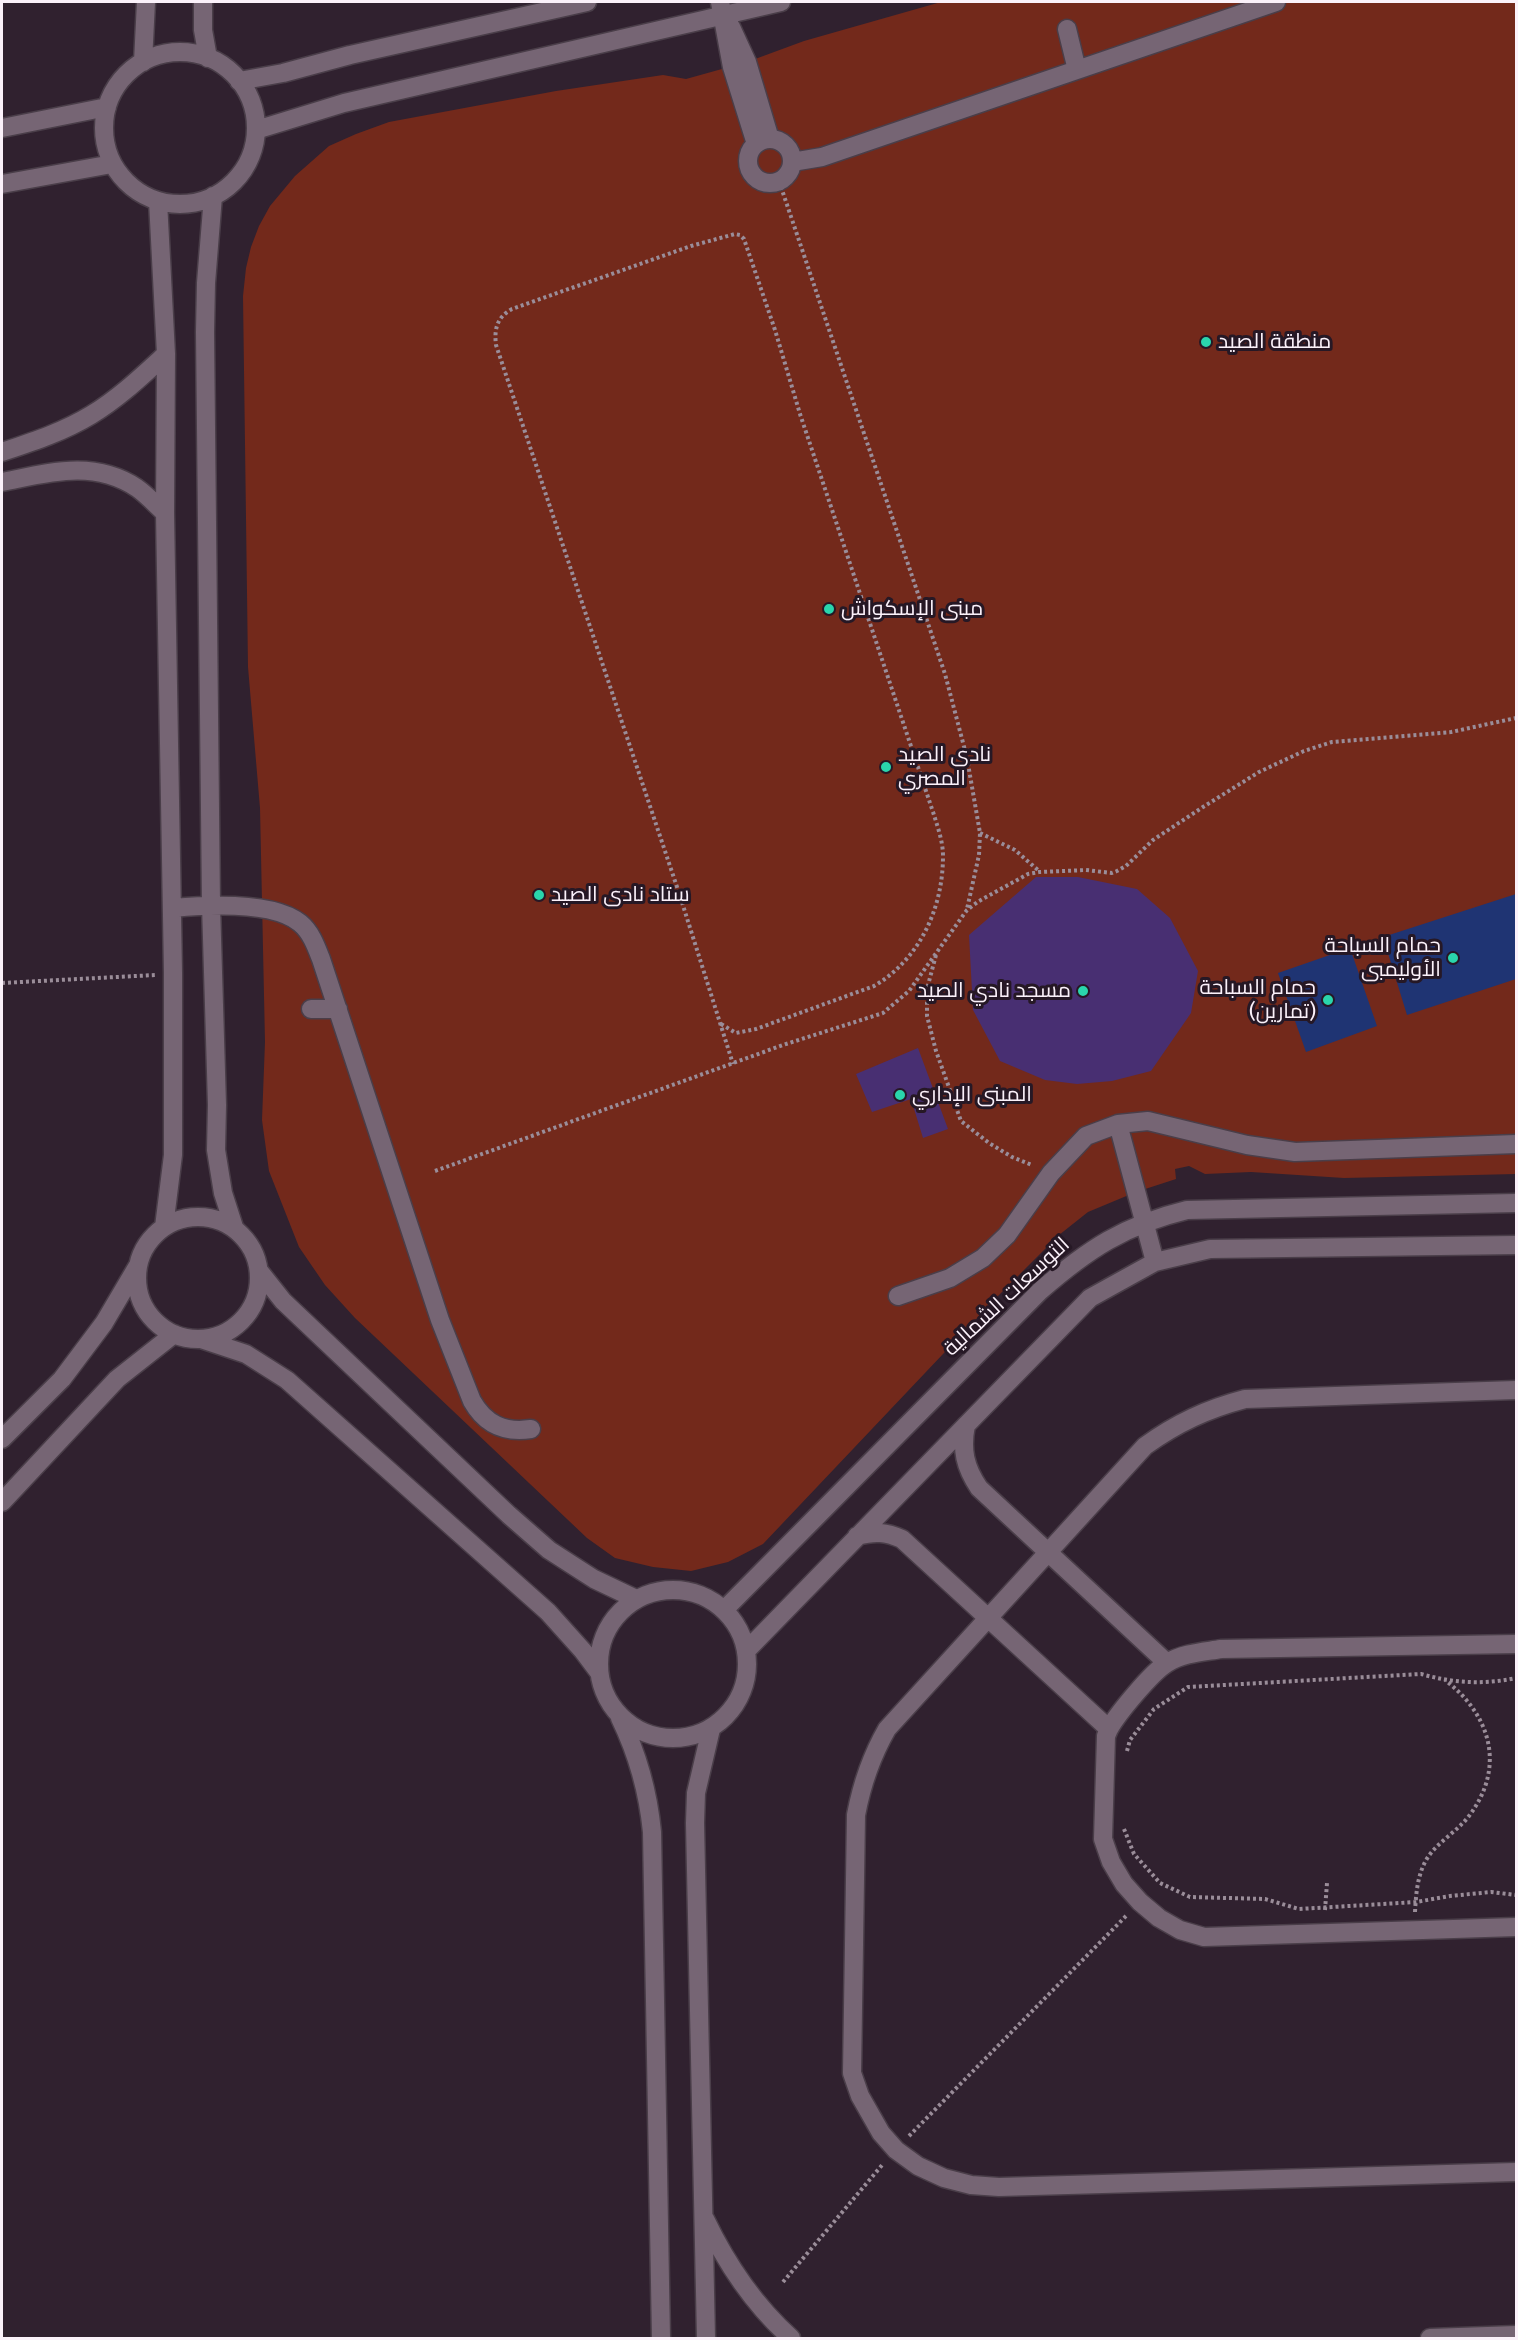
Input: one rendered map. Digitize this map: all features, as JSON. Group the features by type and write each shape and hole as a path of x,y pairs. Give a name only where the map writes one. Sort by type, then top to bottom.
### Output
{"street":[{"path":"143,62 146,2"},
{"path":"203,2 203,30 208,58"},
{"path":"239,81 283,73 350,55 587,2"},
{"path":"256,130 344,103 722,8 781,2"},
{"path":"792,162 812,160 1276,2"},
{"path":"722,8 732,67 763,142"},
{"path":"1067,29 1077,70"},
{"path":"175,52 192,53 208,58 225,67 239,81 252,104 256,130 253,146 243,169 227,187 213,196 195,202 176,204 158,201 131,187 112,164 106,145 104,126 107,107 117,85 143,62 159,55 175,52"},
{"path":"2,128 107,107"},
{"path":"777,140 788,149 792,162 785,176 779,181 763,182 751,172 748,157 763,142 777,140"},
{"path":"2,184 112,164"},
{"path":"213,196 205,322 216,1150 223,1193 234,1227"},
{"path":"158,201 166,354 165,513 173,908 173,1155 164,1227"},
{"path":"2,452 47,437 91,415 131,387 166,354"},
{"path":"2,482 65,469 102,473 137,488 165,513"},
{"path":"173,908 212,905 271,910 300,923 315,943 440,1320 472,1401 478,1411 496,1426 519,1431 531,1429"},
{"path":"310,1009 338,1009"},
{"path":"898,1296 950,1278 983,1258 1007,1235 1051,1173 1086,1136 1118,1124 1148,1120 1247,1145 1295,1152 1516,1144"},
{"path":"1118,1124 1155,1262"},
{"name":"التوسعات الشمالية","path":"724,1610 1040,1291 1085,1253 1110,1238 1144,1223 1187,1210 1516,1203"},
{"path":"2,1438 62,1379 104,1323 139,1263 144,1249 153,1236 164,1227 181,1219 199,1216 218,1219 234,1227 247,1239 256,1255 260,1272 258,1292 250,1310 237,1325 223,1334 190,1339 174,1334 159,1325 144,1305 137,1280 139,1263"},
{"path":"746,1651 1090,1298 1155,1262 1210,1249 1516,1245"},
{"path":"260,1272 283,1301 549,1550 594,1579 636,1599"},
{"path":"2,1502 117,1379 174,1334"},
{"path":"201,1338 246,1354 287,1380 548,1612 598,1671"},
{"path":"1516,1390 1245,1399 1218,1406 1176,1425 1145,1446 887,1729 872,1756 861,1785 856,1815 852,2073 869,2116 896,2150 918,2166 944,2178 971,2185 999,2187 1516,2172"},
{"path":"966,1425 963,1442 964,1458 979,1488 1167,1663"},
{"path":"857,1536 872,1532 888,1533 902,1539 1109,1729"},
{"path":"620,1718 634,1729 653,1737 674,1739 694,1736 711,1729 731,1710 744,1687 747,1669 746,1651 738,1629 724,1610 711,1600 682,1590 651,1593 636,1599 617,1616 603,1637 599,1654 598,1671 602,1689 633,1745 642,1773 652,1832 661,2338"},
{"path":"1516,1644 1221,1649 1194,1653 1167,1663 1160,1668 1109,1729 1106,1736 1103,1839 1111,1862 1124,1884 1140,1902 1159,1918 1180,1930 1204,1937 1516,1927"},
{"path":"706,2338 694,1823 696,1793 711,1729"},
{"path":"703,2213 728,2263 743,2286 791,2338"},
{"path":"1430,2338 1516,2335"}],"path":[{"path":"779,181 945,674 967,758 980,833 979,855 967,910"},
{"path":"721,1024 736,1033 756,1029 865,990 892,976 913,953 930,924 939,896 943,854 932,807 804,425 775,330 744,239 735,234 691,246 512,309 503,315 495,326 496,345 733,1064"},
{"path":"435,1171 883,1013 909,991 967,910 979,901 1028,874 1086,870 1112,873 1117,871 1126,866 1154,840 1259,772 1304,751 1332,742 1451,732 1516,718"},
{"path":"980,833 1015,850 1039,872"},
{"path":"937,951 927,988 927,1016 936,1051 961,1121 989,1143 1012,1157 1051,1173"},
{"path":"2,983 173,974"},
{"path":"1124,1759 1130,1740 1154,1709 1188,1688 1421,1674 1445,1680 1496,1682 1516,1678"},
{"path":"1413,1930 1418,1881 1425,1862 1437,1845 1468,1817 1479,1801 1487,1782 1490,1763 1489,1743 1474,1707 1461,1692 1445,1680"},
{"path":"1123,1827 1134,1854 1160,1883 1190,1897 1265,1899 1299,1910 1416,1902 1491,1892 1516,1895"},
{"path":"1324,1933 1327,1884"},
{"path":"783,2282 896,2150 1140,1902"}],"shaded area":[{"name":"نادى الصيد المصري","path":"941,2 1516,2 1516,1174 1344,1178 1251,1172 1205,1174 1189,1166 1175,1169 1176,1179 1136,1192 1088,1212 1059,1235 997,1297 763,1544 728,1562 691,1571 653,1567 615,1558 587,1538 355,1318 325,1285 299,1247 269,1171 262,1120 265,1042 260,808 248,667 243,296 246,268 259,226 270,206 295,176 329,146 356,134 389,122 556,91 663,75 686,79 747,62 804,41"}],"water":[{"name":"حمام السباحة الأوليمبى","path":"1516,894 1516,979 1407,1015 1383,937"},
{"name":"حمام السباحة (تمارين)","path":"1350,948 1377,1026 1306,1052 1278,973"}],"building":[{"name":"مسجد نادي الصيد","path":"1036,877 1078,877 1137,889 1170,918 1198,971 1191,1013 1151,1071 1112,1081 1077,1084 1045,1080 1000,1061 973,1010 969,935"},
{"name":"المبنى الإداري","path":"918,1048 948,1129 923,1138 911,1099 872,1112 856,1074"}],"place":[{"name":"منطقة الصيد","path":"1206,342"},
{"name":"مبنى الإسكواش","path":"829,609"},
{"name":"نادى الصيد المصري","path":"886,767"},
{"name":"ستاد نادى الصيد","path":"539,895"},
{"name":"حمام السباحة الأوليمبى","path":"1453,958"},
{"name":"مسجد نادي الصيد","path":"1083,991"},
{"name":"حمام السباحة (تمارين)","path":"1328,1000"},
{"name":"المبنى الإداري","path":"900,1095"}]}
